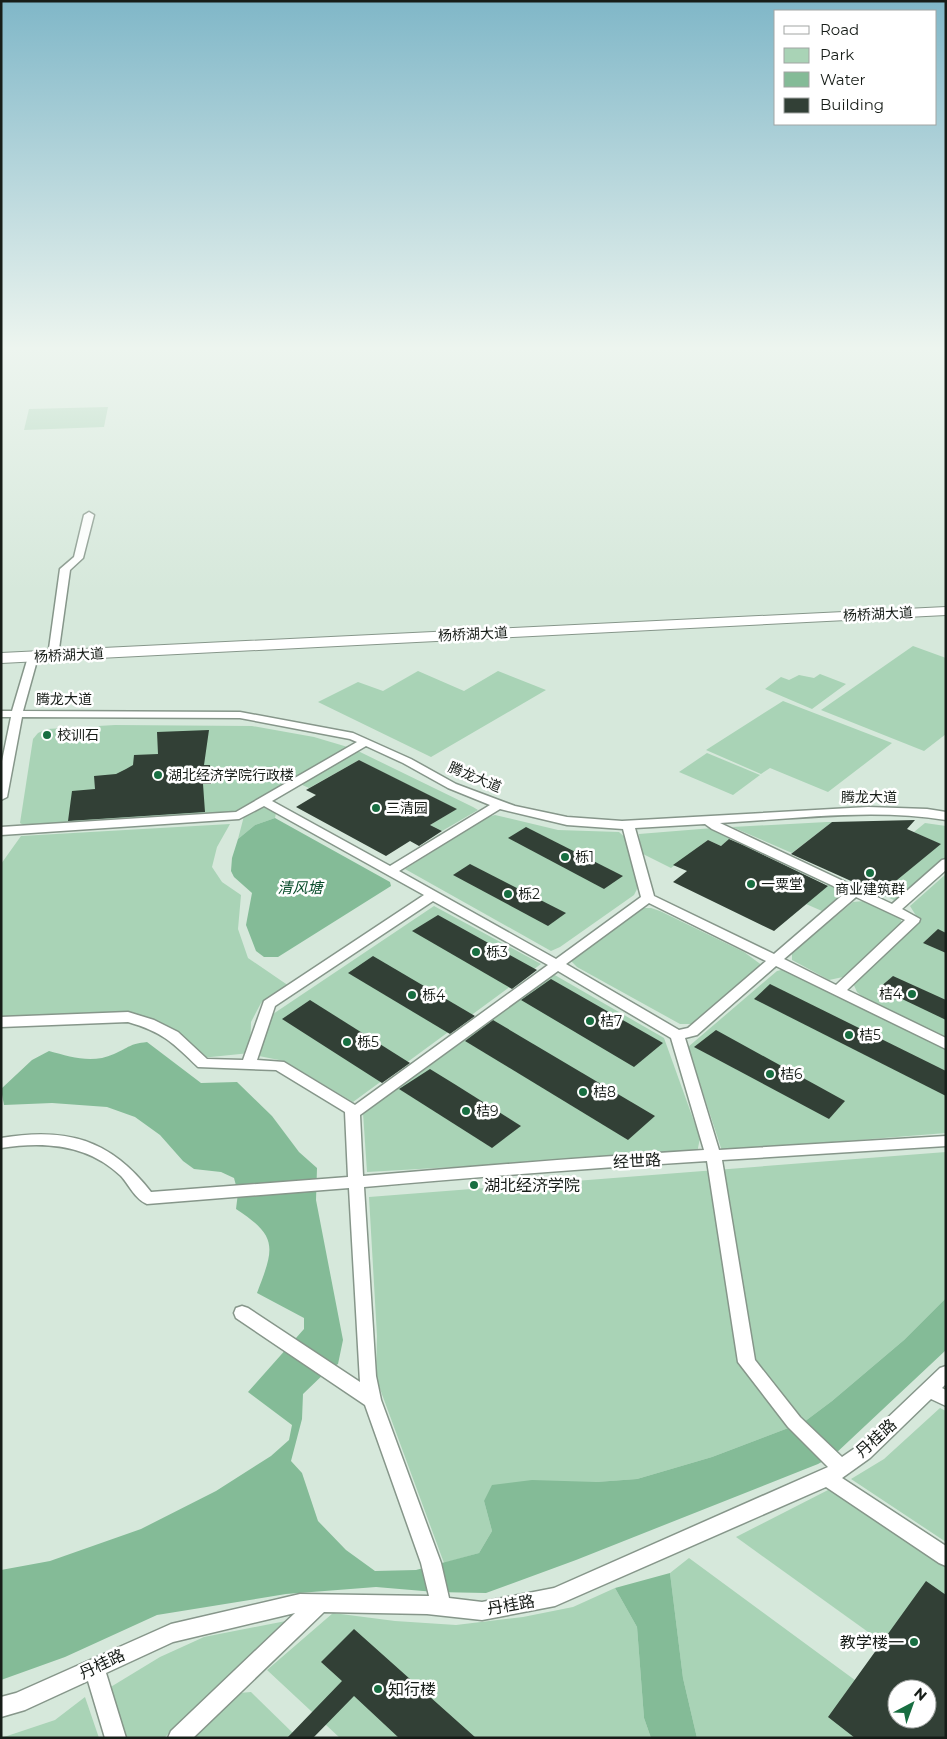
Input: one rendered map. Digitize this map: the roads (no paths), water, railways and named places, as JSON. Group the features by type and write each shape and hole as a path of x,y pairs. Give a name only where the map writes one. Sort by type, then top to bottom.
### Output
{"main road":[{"name":"杨桥湖大道","path":"1,668 53,656 946,611"},
{"name":"杨桥湖大道","path":"1,658 32,662 946,621"}],"street":[{"path":"53,656 65,569 78,558 89,515"},
{"path":"1,797 17,714 32,662"},
{"name":"腾龙大道","path":"1,714 240,715 353,736 407,761 452,786 512,809 568,821 628,825 868,811 928,812 946,816"},
{"path":"1,831 239,816 365,742"},
{"path":"264,801 556,964 677,1034 692,1032 854,891"},
{"path":"390,871 499,804"},
{"path":"706,819 716,826 914,918 838,991"},
{"path":"628,825 648,898 946,1044"},
{"path":"894,909 946,863"},
{"path":"248,1064 269,1004 433,895"},
{"path":"1,1022 128,1017 149,1023 173,1035 203,1064 279,1065 352,1110 357,1111 648,898"},
{"path":"677,1034 714,1157 747,1362 834,1469 946,1558"},
{"path":"352,1110 367,1376 372,1400 431,1563 440,1605"},
{"name":"经世路","path":"1,1143 21,1139 61,1139 104,1154 125,1171 147,1198 229,1194 356,1182 525,1171 574,1164 714,1157 946,1141"},
{"path":"242,1313 372,1400"},
{"name":"丹桂路","path":"1,1708 18,1703 171,1633 300,1603 440,1605 482,1611 555,1597 834,1469 864,1452 946,1373"},
{"path":"930,1389 946,1399"},
{"path":"178,1738 319,1604"},
{"path":"94,1668 116,1738"}],"water":[{"name":"清风塘","path":"275,818 390,882 391,886 278,957 264,957 256,951 246,925 252,893 234,877 231,871 232,858 238,839 255,825"},
{"path":"147,1042 201,1083 237,1082 272,1116 299,1152 317,1168 316,1200 343,1340 338,1364 329,1369 303,1394 302,1419 291,1461 302,1473 318,1521 346,1550 375,1571 416,1570 479,1553 492,1531 484,1501 492,1485 532,1480 596,1482 637,1479 712,1457 804,1422 832,1401 904,1340 946,1298 946,1350 834,1455 818,1464 576,1560 486,1593 435,1592 376,1587 286,1594 157,1615 65,1657 1,1680 1,1570 50,1561 141,1529 216,1491 271,1456 289,1440 292,1425 248,1392 304,1329 304,1318 257,1293 267,1265 269,1245 266,1236 260,1228 236,1209 238,1193 234,1178 221,1172 194,1169 183,1161 160,1135 135,1117 107,1107 52,1103 4,1105 1,1089 32,1060 49,1051 82,1058 98,1059 133,1045"},
{"path":"670,1573 683,1678 697,1738 651,1738 644,1718 637,1627 615,1588"}],"place":[{"name":"校训石","path":"47,735"},
{"name":"湖北经济学院行政楼","path":"158,775"},
{"name":"三清园","path":"376,808"},
{"name":"栎1","path":"565,857"},
{"name":"商业建筑群","path":"870,873"},
{"name":"一粟堂","path":"751,884"},
{"name":"栎2","path":"508,894"},
{"name":"栎3","path":"476,952"},
{"name":"桔4","path":"912,994"},
{"name":"栎4","path":"412,995"},
{"name":"桔7","path":"590,1021"},
{"name":"桔5","path":"849,1035"},
{"name":"栎5","path":"347,1042"},
{"name":"桔6","path":"770,1074"},
{"name":"桔8","path":"583,1092"},
{"name":"桔9","path":"466,1111"},
{"name":"湖北经济学院","path":"474,1185"},
{"name":"教学楼一","path":"914,1642"},
{"name":"知行楼","path":"378,1689"}]}
